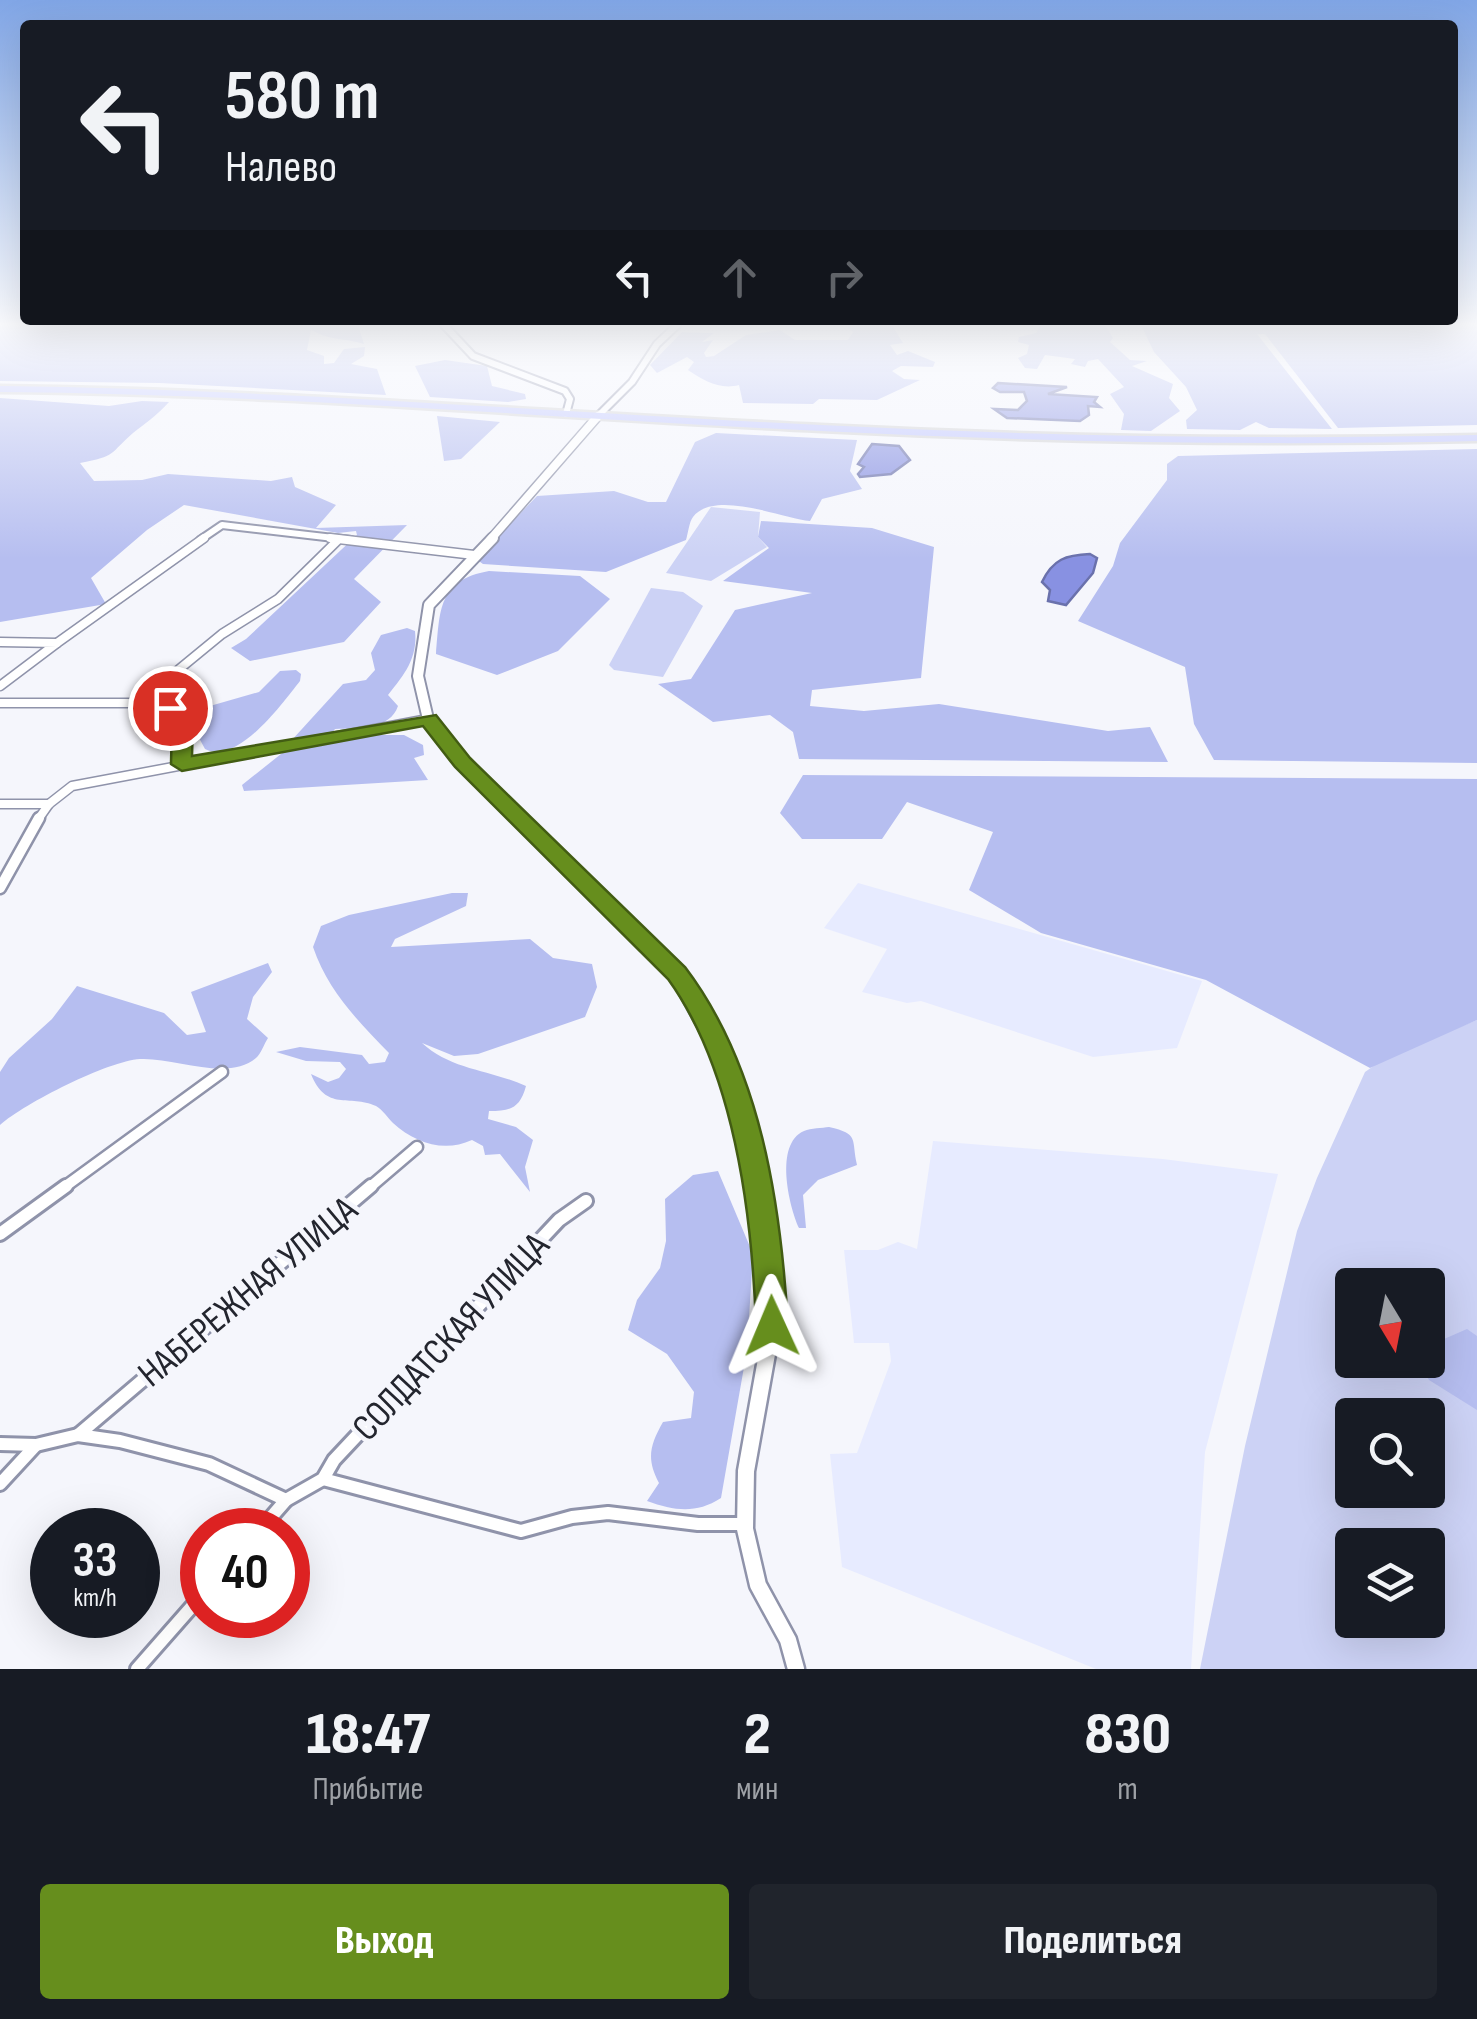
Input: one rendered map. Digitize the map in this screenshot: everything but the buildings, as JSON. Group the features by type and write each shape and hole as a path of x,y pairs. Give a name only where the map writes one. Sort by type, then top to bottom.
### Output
{"highway":[{"path":"364,403 873,432 1152,440 1477,438"}],"street":[{"path":"566,414 571,403"},
{"path":"611,403 429,606 418,676 428,719 462,762 676,973 702,1011 735,1087 758,1191 774,1298 768,1361 743,1486 744,1524 760,1590 795,1655 796,1669"},
{"path":"0,686 216,527 240,524 337,541 474,555"},
{"path":"138,703 222,634 278,599 337,541"},
{"path":"0,642 57,643"},
{"path":"0,704 138,703 178,710 183,722 182,764"},
{"path":"0,888 49,804 60,792 82,783 428,719"},
{"path":"0,804 49,804"},
{"path":"0,1234 222,1072"},
{"name":"НАБЕРЕЖНАЯ УЛИЦА","path":"78,1435 417,1147"},
{"name":"СОЛДАТСКАЯ УЛИЦА","path":"279,1508 322,1479 334,1460 559,1220 586,1201"},
{"path":"0,1444 36,1445 78,1435 120,1441 209,1464 286,1500"},
{"path":"0,1484 36,1445"},
{"name":"СОЛДАТСКАЯ УЛИЦА","path":"322,1479 521,1531 572,1517 608,1514 698,1524 744,1524"},
{"path":"136,1669 180,1619"}],"shaded area":[{"path":"0,403 109,406 168,403 111,453 80,463 94,481 142,480 168,474 271,481 292,477 295,487 336,505 316,528 407,525 354,579 381,602 344,642 250,661 231,648 246,639 357,535 356,531 338,533 184,505 147,530 91,578 106,604 0,622"},
{"path":"1116,403 1173,403 1180,411 1151,431 1121,430 1124,414"},
{"path":"1194,403 1311,403 1332,429 1269,428 1256,422 1240,430 1187,429 1186,420 1197,410"},
{"path":"1318,403 1477,403 1477,425 1338,428"},
{"path":"437,416 500,422 461,459 444,461"},
{"path":"716,433 857,440 850,471 862,489 822,499 810,521 732,505 703,509 692,519 686,540 606,572 483,564 476,559 537,496 614,491 648,502 666,502 695,442"},
{"path":"1477,449 1477,763 1214,760 1194,724 1185,667 1078,621 1113,566 1120,543 1167,480 1167,464 1178,456"},
{"path":"711,507 760,512 758,537 767,547 711,581 666,573"},
{"path":"761,521 872,528 934,547 921,678 812,690 810,706 864,711 939,704 1108,731 1150,727 1168,762 799,759 793,732 770,715 713,722 658,684 691,679 735,610 812,593 723,581 769,548 758,537"},
{"path":"489,571 580,576 610,599 558,651 497,675 436,654 445,599 460,582"},
{"path":"651,588 683,592 703,606 663,677 614,670 609,665"},
{"path":"407,628 415,631 414,650 388,695 398,706 388,720 372,726 335,729 330,736 291,741 343,684 366,680 375,670 371,653 381,635"},
{"path":"296,670 301,674 300,681 258,730 231,749 205,749 191,723 203,708 259,692 280,671"},
{"path":"377,735 404,735 423,745 424,755 414,758 428,780 244,791 242,785 286,750"},
{"path":"803,775 1477,779 1477,1020 1370,1068 1206,980 1041,933 969,890 993,832 907,802 882,839 802,839 780,813"},
{"path":"858,883 1202,981 1177,1048 1093,1057 921,1001 907,1003 862,992 887,949 824,928"},
{"path":"468,893 466,906 395,939 391,947 530,939 553,958 592,964 597,987 585,1017 478,1054 454,1056 422,1043 458,1064 526,1086 517,1104 489,1111 488,1119 516,1127 533,1140 525,1167 530,1192 500,1154 485,1155 483,1146 472,1140 451,1146 430,1144 402,1130 376,1106 331,1098 317,1086 311,1074 328,1082 339,1078 346,1069 340,1062 306,1061 276,1052 300,1047 362,1055 369,1064 385,1062 389,1053 345,1004 319,963 313,947 321,926 349,915"},
{"path":"268,963 272,972 253,997 247,1019 268,1038 256,1058 231,1068 153,1059 126,1062 67,1084 0,1125 0,1072 9,1058 52,1019 77,986 164,1013 187,1035 206,1032 191,992"},
{"path":"1477,1020 1477,1669 1200,1669 1245,1446 1297,1231 1365,1072 1388,1056"},
{"path":"829,1127 850,1135 857,1165 818,1180 803,1195 806,1228 799,1228 786,1176 789,1149 804,1131"},
{"path":"933,1141 1163,1159 1278,1174 1205,1452 1191,1669 1096,1669 842,1567 830,1454 857,1453 891,1361 889,1343 854,1343 844,1250 878,1250 898,1242 917,1249"},
{"path":"718,1171 753,1254 747,1350 721,1498 703,1507 676,1509 647,1501 659,1483 651,1452 663,1422 691,1418 694,1392 667,1354 628,1330 637,1300 660,1268 666,1241 665,1199 693,1175"},
{"path":"1467,1329 1477,1336 1477,1410 1428,1378 1445,1378 1445,1339"}],"water":[{"path":"1025,403 1095,403 1100,407 1088,406 1089,415 1080,421 1007,418 994,409 1018,410"},
{"path":"872,444 899,446 910,460 891,474 860,477 864,467 858,464"},
{"path":"1090,554 1097,558 1093,573 1066,605 1048,601 1050,590 1042,582 1051,568 1067,557"}],"route":[{"path":"170,708 178,710 183,722 182,764 428,719 462,762 676,973 696,998 735,1087 768,1248 774,1298 772,1326"}]}
